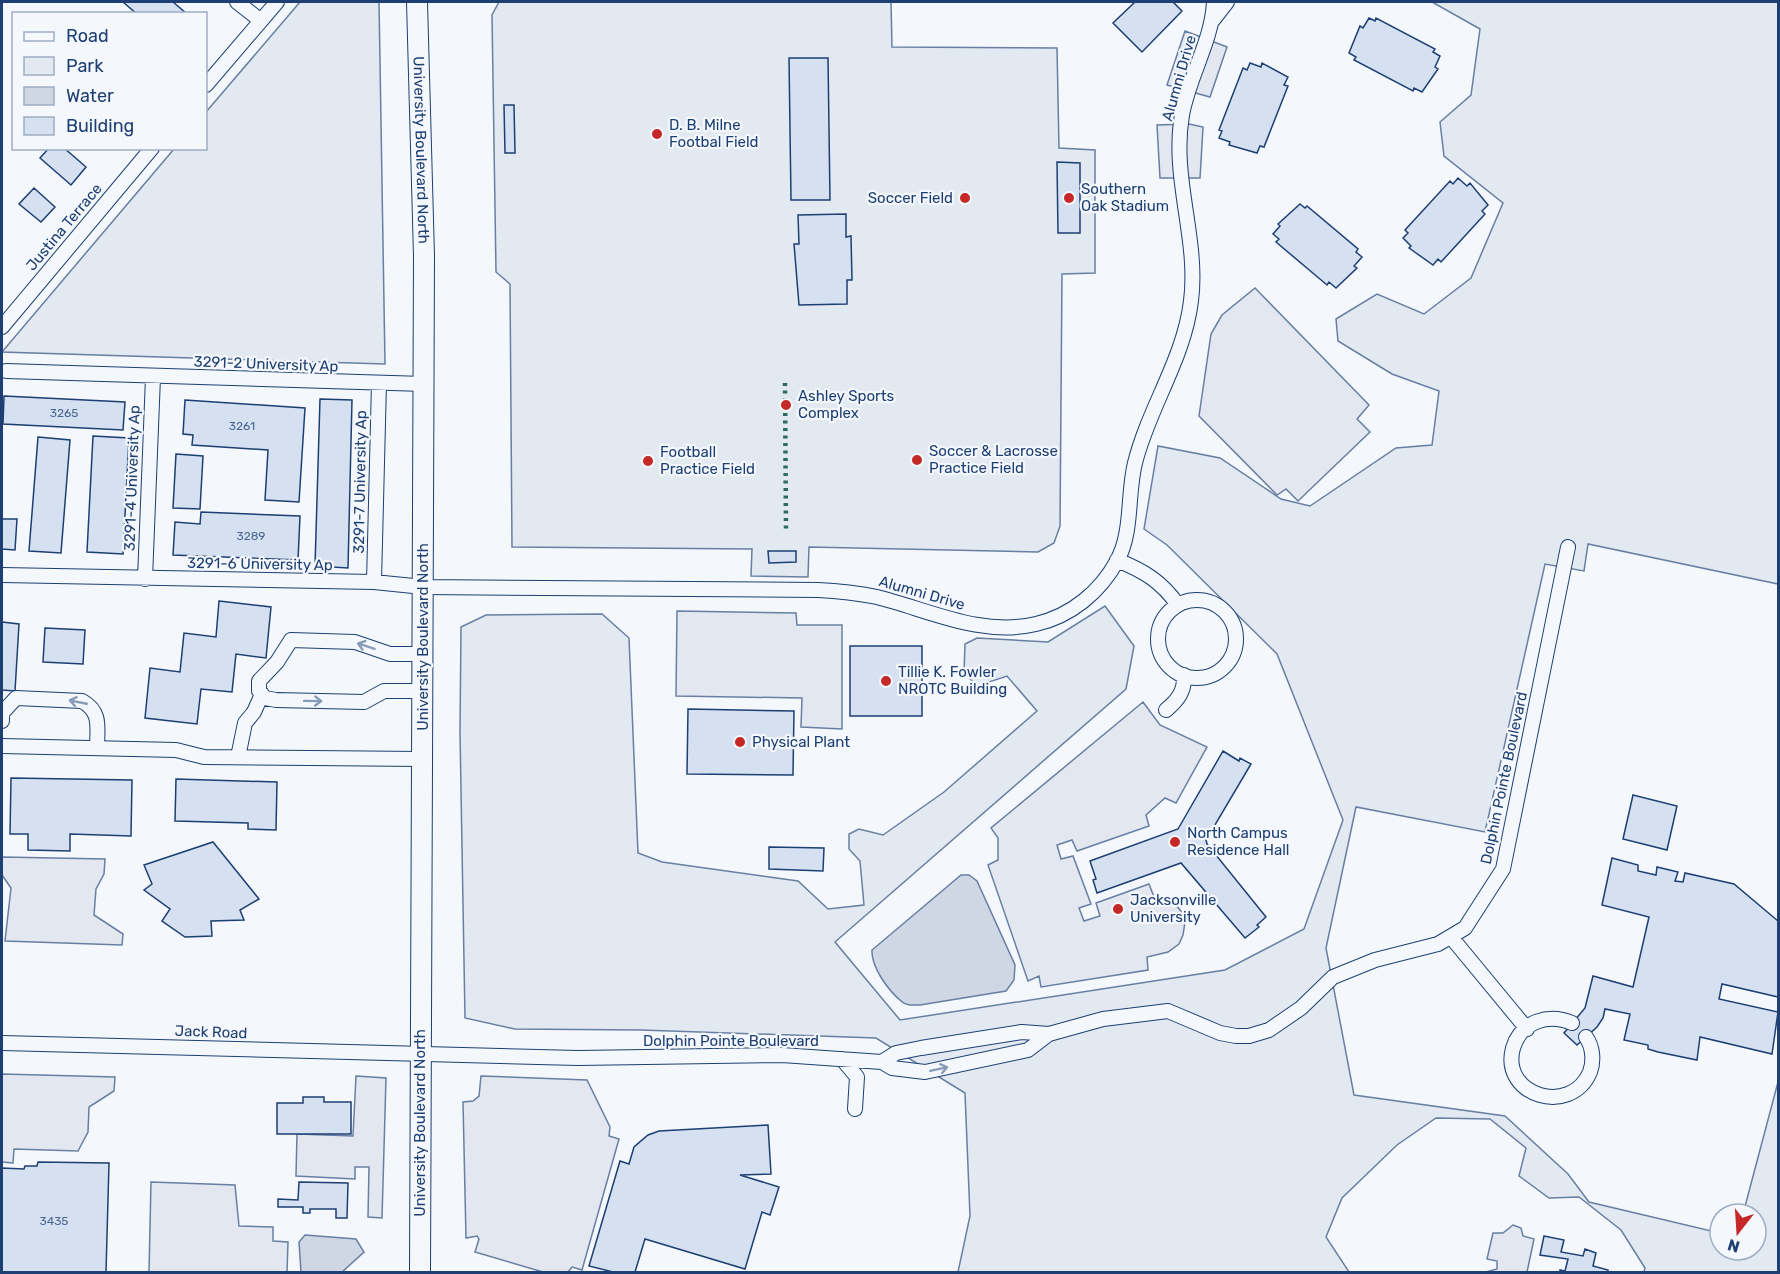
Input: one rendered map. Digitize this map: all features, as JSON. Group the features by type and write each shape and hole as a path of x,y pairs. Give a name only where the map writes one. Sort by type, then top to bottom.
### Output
{"main road":[{"name":"University Boulevard North","path":"417,2 424,245 420,1272"}],"street":[{"path":"237,2 260,20"},
{"path":"207,84 277,2"},
{"name":"Alumni Drive","path":"375,582 423,587 850,591 952,621 1018,627 1059,616 1076,606 1091,594 1118,560 1126,537 1135,465 1147,428 1180,352 1191,300 1190,249 1181,190 1179,142 1182,113 1213,20 1214,2"},
{"name":"Alumni Drive","path":"1213,20 1227,2"},
{"name":"Justina Terrace","path":"2,327 150,150"},
{"name":"3291-2 University Ap","path":"6,371 424,384"},
{"name":"3291-4 University Ap","path":"145,579 153,377"},
{"name":"3291-7 University Ap","path":"375,582 379,383"},
{"name":"Dolphin Pointe Boulevard","path":"420,1056 587,1058 782,1055 882,1062 896,1053 921,1048 1022,1032 1049,1034 1103,1018 1168,1011 1220,1033 1249,1036 1269,1030 1286,1019 1333,976 1375,960 1438,944 1465,928 1503,869 1568,547"},
{"path":"1118,560 1153,576 1178,604"},
{"name":"3291-6 University Ap","path":"2,574 145,579 375,582"},
{"path":"1190,600 1215,604 1225,612 1236,635 1232,654 1221,669 1196,678 1184,675 1164,660 1159,648 1161,623 1167,612 1178,604 1190,600"},
{"path":"423,654 390,654 355,642 291,640 277,662 259,681 265,698 276,700 364,702 384,691 423,691"},
{"path":"1166,710 1180,696 1184,675"},
{"path":"238,757 245,723 254,712 262,694"},
{"path":"2,721 2,713 16,698 81,701 91,706 98,717 97,748"},
{"path":"2,746 176,750 204,757 422,759"},
{"path":"1451,936 1527,1029"},
{"path":"1572,1023 1549,1018 1536,1021 1517,1038 1512,1051 1512,1065 1517,1078 1526,1089 1538,1096 1552,1098 1572,1093 1587,1079 1593,1054 1586,1037"},
{"path":"882,1062 892,1068 925,1072 1028,1050 1049,1034"},
{"name":"Jack Road","path":"2,1043 420,1056"},
{"path":"842,1059 857,1077 855,1109"}],"green space":[{"path":"300,2 379,2 385,364 2,352 173,150 207,150 207,111"},
{"name":"Ashley Sports Complex","path":"499,2 891,2 892,47 1057,48 1059,148 1095,150 1095,273 1062,274 1060,526 1054,543 1038,552 809,547 808,577 751,576 752,549 512,547 510,284 496,272 492,15"},
{"path":"1432,2 1778,2 1778,584 1588,544 1584,571 1545,564 1485,832 1356,807 1326,948 1354,1095 1505,1116 1568,1174 1589,1202 1708,1230 1708,1262 1768,1262 1768,1202 1746,1202 1778,1082 1778,1272 1644,1272 1645,1268 1621,1230 1579,1197 1549,1198 1519,1176 1526,1148 1490,1119 1436,1118 1397,1145 1342,1198 1326,1237 1349,1272 958,1272 970,1216 965,1093 876,1038 641,1030 515,1029 465,1018 460,733 461,627 486,615 602,614 629,638 638,853 662,862 798,881 828,909 864,905 860,861 849,849 849,834 859,829 883,835 944,792 1037,711 1007,676 977,686 964,673 965,644 977,638 1048,642 1105,606 1134,646 1126,689 835,942 900,1020 1225,970 1304,929 1343,820 1277,654 1167,545 1144,529 1158,446 1220,458 1281,499 1310,506 1396,448 1432,445 1439,391 1392,374 1338,341 1336,319 1377,294 1424,314 1471,278 1503,203 1444,156 1440,122 1471,95 1480,29"}],"shaded area":[{"path":"1185,31 1227,47 1210,97 1167,85"},
{"path":"1189,124 1203,127 1200,178 1160,178 1157,125"},
{"path":"1255,288 1369,405 1357,419 1370,432 1298,501 1286,489 1277,495 1199,416 1211,334 1222,315"},
{"path":"677,611 796,613 797,625 842,625 842,729 801,727 802,698 676,696"},
{"path":"1143,702 1160,725 1207,747 1176,803 1165,798 1146,815 1149,826 1077,851 1072,840 1057,845 1061,859 1073,856 1091,904 1079,908 1084,921 1100,916 1096,903 1149,884 1154,897 1171,900 1181,911 1185,922 1183,935 1179,944 1168,952 1147,957 1148,970 1041,987 1039,976 1028,981 988,865 998,860 998,838 991,828"},
{"path":"2,857 105,859 104,874 96,889 94,915 123,934 122,945 5,941 11,888 2,875"},
{"path":"2,1074 115,1077 114,1091 89,1107 88,1132 78,1151 14,1149 13,1163 2,1162"},
{"path":"356,1076 386,1078 382,1218 368,1217 369,1167 355,1167 355,1179 296,1176 297,1134 353,1136"},
{"path":"481,1076 587,1080 610,1127 609,1136 619,1139 582,1270 572,1267 568,1272 543,1272 475,1252 479,1239 477,1236 466,1238 463,1102 473,1101 479,1096"},
{"path":"151,1182 235,1185 239,1226 273,1227 273,1241 288,1242 287,1272 149,1272"},
{"path":"1513,1225 1521,1228 1523,1236 1534,1239 1527,1272 1486,1272 1497,1269 1497,1261 1487,1259 1493,1233 1503,1233"}],"water":[{"path":"961,875 969,875 977,881 1015,965 1014,980 1006,991 920,1005 905,1004 881,978 874,964 872,950"},
{"path":"305,1235 356,1239 364,1252 342,1272 301,1272 299,1242"}],"building":[{"path":"123,2 173,2 185,12 135,12"},
{"path":"1135,2 1173,2 1182,11 1142,52 1113,23"},
{"path":"1369,18 1375,21 1376,18 1435,49 1433,52 1440,56 1435,67 1438,69 1422,92 1414,88 1413,91 1354,60 1356,57 1349,53 1360,26 1363,28"},
{"path":"789,58 828,58 830,200 791,200"},
{"path":"1250,63 1261,67 1262,63 1288,77 1284,85 1288,86 1264,147 1260,146 1257,153 1229,145 1230,142 1219,138 1222,131 1219,130 1243,68 1247,70"},
{"path":"504,105 514,105 515,153 505,153"},
{"path":"47,150 66,150 86,167 71,185 40,158"},
{"name":"Southern Oak Stadium","path":"1057,162 1080,163 1080,233 1058,233"},
{"path":"1458,178 1467,186 1470,183 1488,205 1482,211 1485,214 1441,262 1438,259 1433,265 1409,248 1411,246 1403,238 1408,233 1405,230 1450,181 1453,184"},
{"path":"34,188 55,207 41,222 19,204"},
{"path":"1300,204 1305,208 1307,206 1358,249 1356,252 1362,257 1354,266 1357,268 1336,288 1329,282 1327,285 1276,242 1279,239 1273,234 1280,226 1278,224"},
{"path":"846,214 846,237 851,236 852,280 847,280 847,304 799,305 794,244 799,244 798,215"},
{"path":"4,396 125,402 123,430 3,424"},
{"path":"320,399 352,400 348,568 315,566"},
{"path":"185,400 305,408 299,502 265,500 268,450 192,445 193,435 183,434"},
{"path":"93,436 129,438 123,554 87,552"},
{"path":"38,437 70,440 61,553 29,551"},
{"path":"176,454 203,456 200,509 173,508"},
{"path":"201,512 300,516 298,560 173,555 175,522 200,524"},
{"path":"2,519 17,519 15,550 2,549"},
{"path":"768,551 796,551 796,562 769,563"},
{"path":"219,601 271,607 266,658 236,654 232,692 201,689 197,724 145,718 150,668 180,672 184,633 216,637"},
{"path":"2,622 19,624 15,691 2,690"},
{"path":"45,628 85,630 83,664 43,662"},
{"name":"Tillie K. Fowler NROTC Building","path":"850,646 922,646 922,716 850,716"},
{"name":"Physical Plant","path":"688,709 794,711 793,775 687,774"},
{"name":"North Campus Residence Hall","path":"1223,751 1239,761 1240,758 1251,764 1206,840 1266,917 1257,925 1259,927 1245,938 1181,863 1097,893 1093,880 1096,879 1090,861 1178,829"},
{"path":"11,778 132,780 131,836 70,834 70,851 28,850 28,834 10,834"},
{"path":"176,779 277,782 276,830 248,829 248,823 175,821"},
{"path":"1633,795 1677,806 1667,850 1623,839"},
{"path":"213,842 259,899 240,910 244,920 211,921 212,936 185,937 162,921 170,909 144,890 152,884 144,865"},
{"path":"769,847 824,848 823,871 769,869"},
{"path":"1612,858 1638,865 1638,871 1656,875 1657,867 1678,872 1675,881 1683,882 1685,873 1734,884 1778,921 1778,997 1722,984 1719,999 1778,1012 1772,1054 1700,1037 1697,1060 1658,1052 1648,1049 1648,1045 1624,1040 1630,1014 1605,1009 1603,1018 1597,1027 1577,1045 1564,1033 1585,1008 1593,976 1633,987 1649,917 1602,905"},
{"path":"303,1097 324,1097 324,1102 351,1102 351,1134 277,1134 277,1103 303,1103"},
{"path":"768,1125 771,1174 740,1175 779,1187 770,1215 762,1212 745,1269 645,1239 635,1272 613,1272 589,1266 620,1161 629,1164 634,1147 648,1135 659,1131"},
{"path":"38,1162 109,1163 106,1272 2,1272 2,1168 24,1169 25,1166 37,1166"},
{"path":"299,1182 348,1183 347,1218 336,1218 336,1209 310,1209 310,1213 303,1213 303,1207 278,1207 278,1199 298,1200"},
{"path":"1544,1236 1564,1240 1561,1252 1583,1256 1585,1249 1596,1253 1593,1266 1608,1270 1608,1272 1560,1272 1560,1270 1565,1271 1568,1259 1540,1255"}],"hedge":[{"path":"785,383 786,531"}],"place":[{"name":"D. B. Milne Footbal Field","path":"657,134"},
{"name":"Soccer Field","path":"965,198"},
{"name":"Southern Oak Stadium","path":"1069,198"},
{"name":"Ashley Sports Complex","path":"786,405"},
{"name":"Soccer & Lacrosse Practice Field","path":"917,460"},
{"name":"Football Practice Field","path":"648,461"},
{"name":"Tillie K. Fowler NROTC Building","path":"886,681"},
{"name":"Physical Plant","path":"740,742"},
{"name":"North Campus Residence Hall","path":"1175,842"},
{"name":"Jacksonville University","path":"1118,909"}]}
